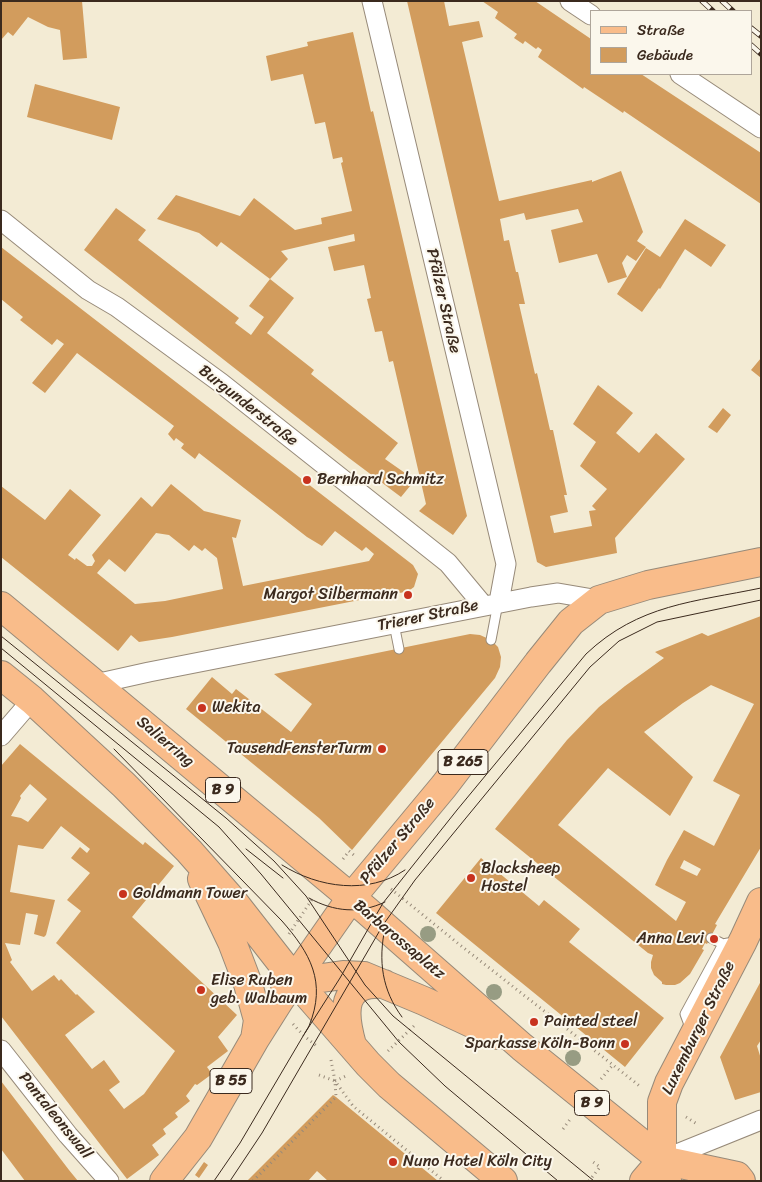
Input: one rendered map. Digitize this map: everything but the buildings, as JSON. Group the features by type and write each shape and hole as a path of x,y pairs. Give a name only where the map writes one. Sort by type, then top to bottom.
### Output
{"main road":[{"name":"Trierer Straße","path":"600,600 648,585 761,562"},
{"name":"Pfälzer Straße","path":"350,898 444,786 571,622 600,600"},
{"name":"Salierring","path":"1,606 350,898"},
{"path":"1,675 32,700 124,785 188,851 234,901 294,979 389,1085 504,1181"},
{"name":"B 55","path":"188,851 232,942 248,984 258,1020 255,1039"},
{"name":"Barbarossaplatz","path":"294,979 350,898 449,981 664,1170 737,1176 741,1181"},
{"name":"Luxemburger Straße","path":"664,1170 662,1102 669,1082 693,1036 733,942 761,902"},
{"name":"Barbarossaplatz","path":"294,979 316,979 343,974 364,976 384,984 422,1010 522,1046"},
{"name":"B 55","path":"164,1181 198,1138 255,1039 294,979"},
{"path":"352,1045 347,1025 346,1009 349,998 356,991 370,984 384,984"},
{"path":"180,1181 198,1138"},
{"path":"644,1181 664,1170"}],"street":[{"name":"Pfälzer Straße","path":"372,1 506,564 491,603"},
{"path":"570,1 590,14"},
{"path":"682,75 761,128"},
{"name":"Burgunderstraße","path":"1,220 88,290 117,307 221,383 448,563 491,603"},
{"name":"Trierer Straße","path":"95,684 491,603 558,593 600,600"},
{"path":"1,736 32,700"},
{"name":"Pantaleonswall","path":"1,1050 68,1135 109,1181"},
{"path":"664,1170 718,1137 761,1120"}],"lane":[{"path":"491,603 491,640"},
{"path":"394,624 399,649"},
{"path":"711,938 733,942"}],"path":[{"path":"276,954 327,878 349,851 398,895 612,1066 662,1102 718,1137"},
{"path":"387,1052 422,1010"},
{"path":"293,1024 324,1053"},
{"path":"252,1181 336,1098 336,1081 331,1060 328,1056"},
{"path":"319,1075 336,1081 353,1106 444,1181"},
{"path":"589,1181 600,1167 593,1162"}],"tram line":[{"path":"305,1033 340,978 383,903 586,654 606,637 647,615 690,602 761,588"},
{"path":"230,1181 262,1133 383,925 415,880 590,667 619,641 657,622 761,600"},
{"path":"1,636 226,818 274,861 306,896 365,985 393,1016 594,1181"},
{"path":"1,648 219,827 261,874 399,1042 445,1086 558,1181"},
{"path":"114,749 282,921 301,945 313,969 316,982 316,996 309,1026 240,1143 214,1181"},
{"path":"246,849 283,878"},
{"path":"282,865 312,879 343,886 375,883 391,878 405,870"},
{"path":"309,898 318,903 347,910 357,910 385,902"},
{"path":"385,928 382,952 383,975 390,996 402,1017"}],"railway":[{"path":"702,1 712,10"},
{"path":"722,1 732,10"},
{"path":"752,29 761,36"},
{"path":"752,46 761,54"}],"place":[{"name":"Bernhard Schmitz","path":"307,480"},
{"name":"Margot Silbermann","path":"408,595"},
{"name":"Wekita","path":"202,708"},
{"name":"TausendFensterTurm","path":"382,749"},
{"name":"Blacksheep Hostel","path":"471,878"},
{"name":"Goldmann Tower","path":"123,894"},
{"name":"Anna Levi","path":"714,939"},
{"name":"Elise Ruben geb. Walbaum","path":"201,990"},
{"name":"Painted steel","path":"534,1022"},
{"name":"Sparkasse Köln-Bonn","path":"625,1044"},
{"name":"Nuno Hotel Köln City","path":"393,1162"}]}
